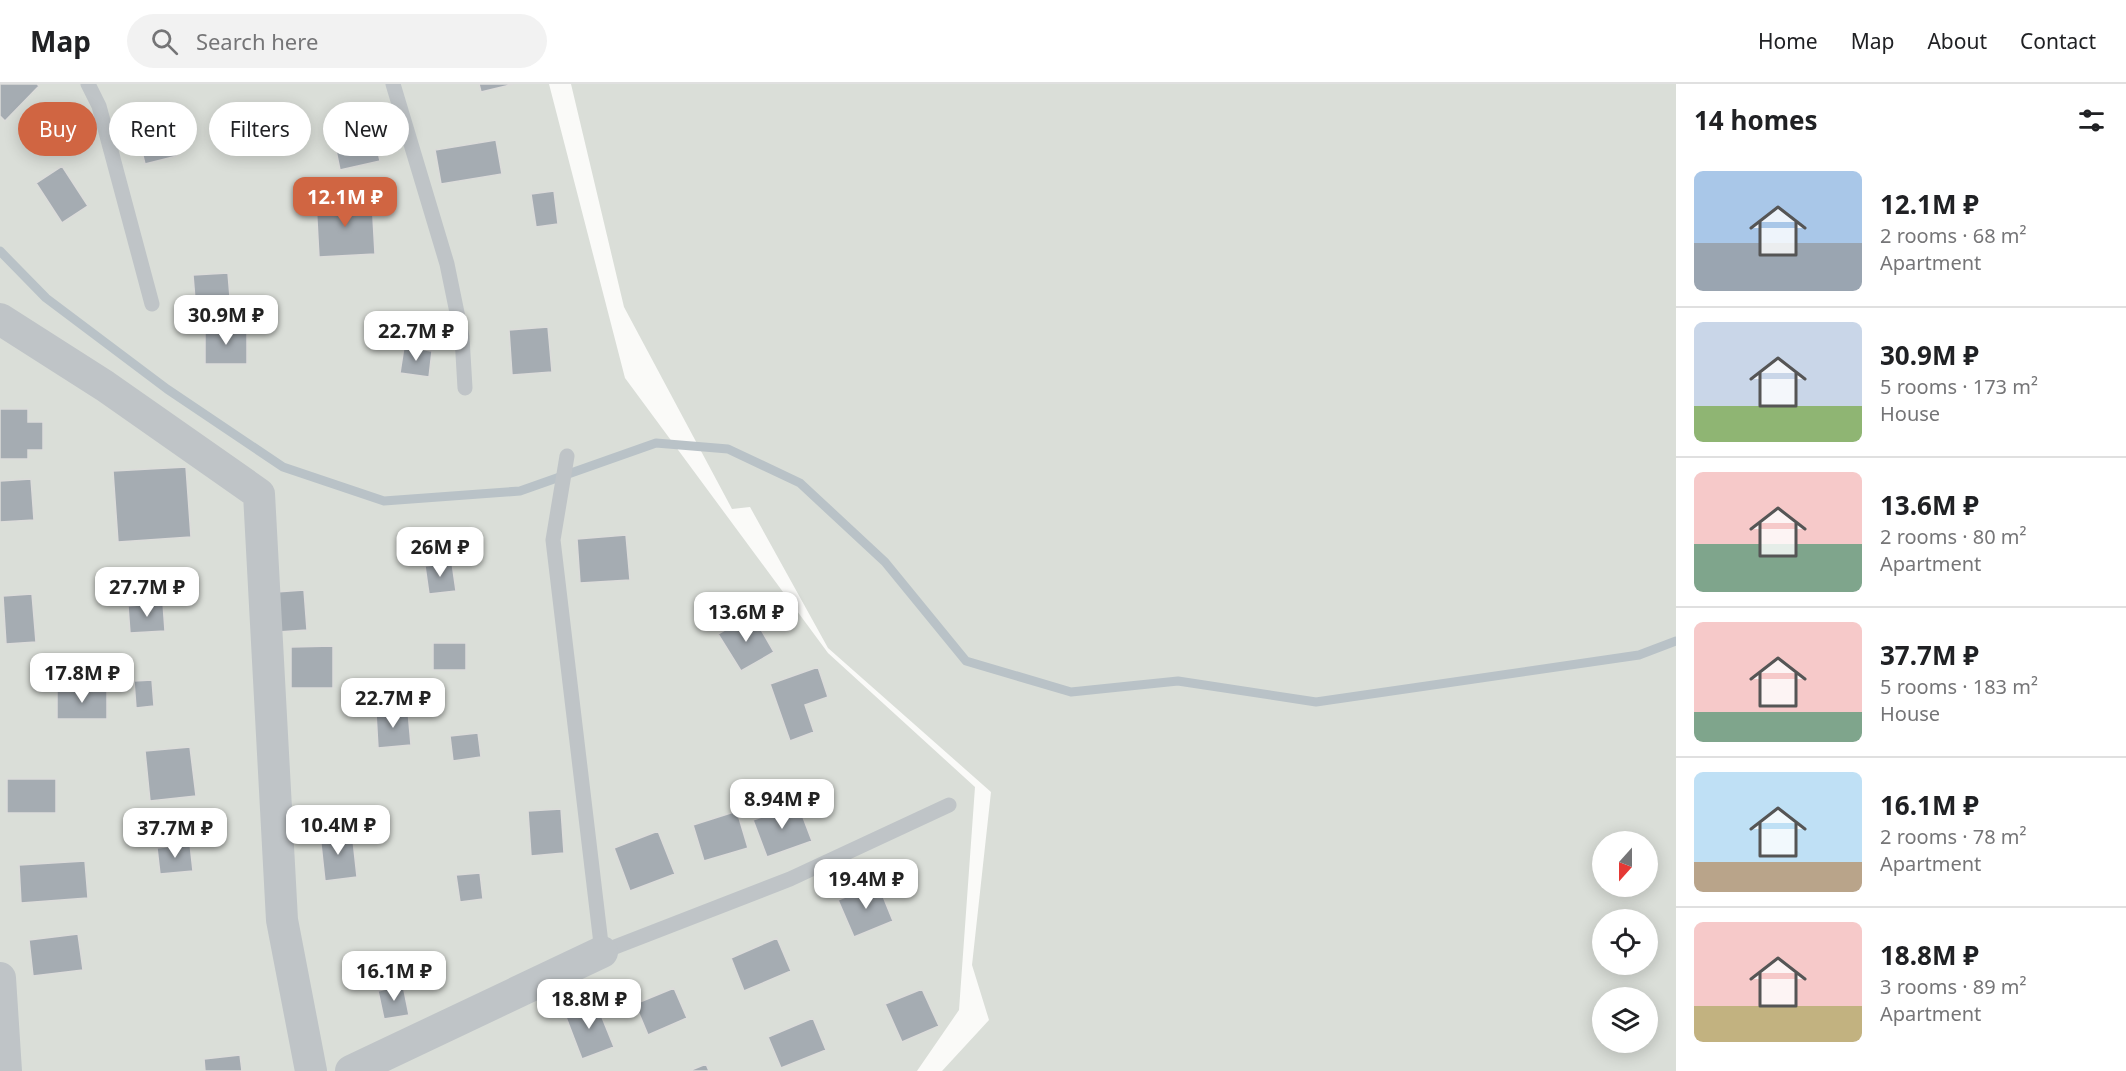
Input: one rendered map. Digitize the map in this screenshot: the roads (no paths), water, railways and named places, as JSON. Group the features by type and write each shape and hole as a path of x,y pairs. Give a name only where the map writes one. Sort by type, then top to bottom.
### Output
{"street":[{"path":"0,319 105,386 259,494 282,920 312,1071"},
{"path":"351,1071 602,952"},
{"path":"0,978 6,1071"}],"lane":[{"path":"88,84 99,106 152,304"},
{"path":"393,84 447,264 462,337 465,388"},
{"path":"567,456 553,540 602,952 790,879 949,805"}],"waterway":[{"path":"0,251 46,298 167,389 283,467 384,501 520,491 656,443 728,449 800,483 885,562 966,661 1071,692 1178,681 1316,702 1639,655 1676,641"}]}
